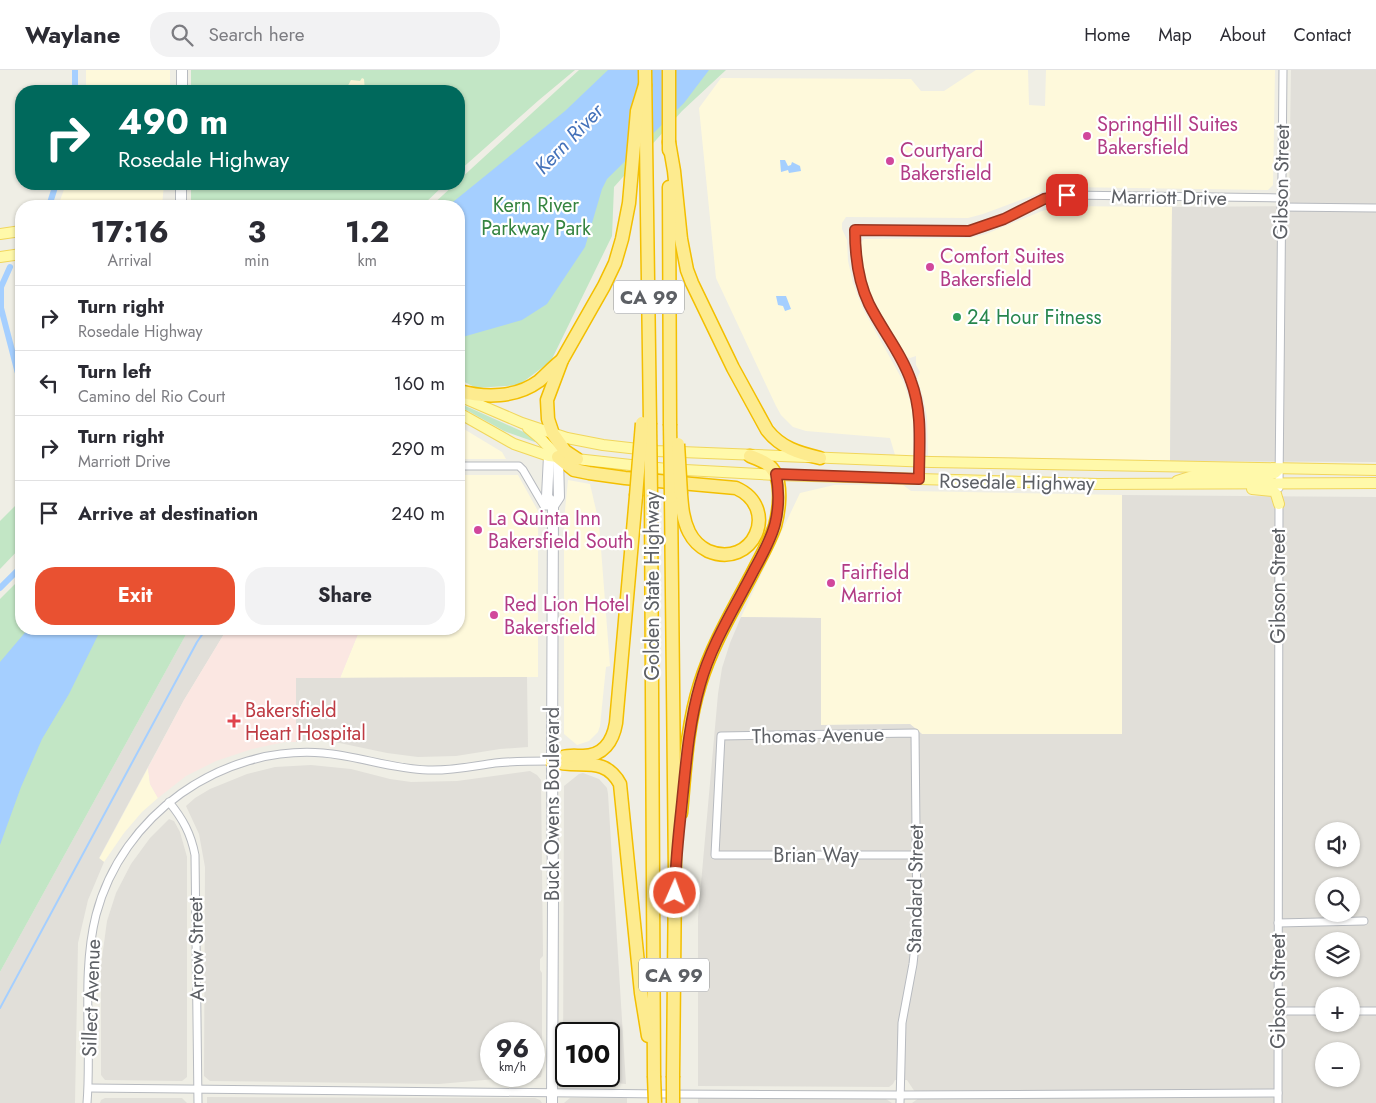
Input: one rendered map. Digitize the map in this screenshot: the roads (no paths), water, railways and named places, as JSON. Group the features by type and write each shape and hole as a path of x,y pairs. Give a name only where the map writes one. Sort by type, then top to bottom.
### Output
{"highway":[{"name":"Golden State Highway","path":"645,70 650,407 646,423 651,496 655,1103"},
{"name":"CA 99","path":"668,70 669,340 676,495"},
{"path":"645,85 637,110 629,203 622,239 615,263 596,301 562,360 549,391 547,400 548,419 556,453 574,470 625,478 736,488 743,491 752,500 758,512 759,524 752,541 741,550 733,553 719,554 698,545 688,531 676,495"},
{"path":"668,142 674,171 684,254 692,283 700,300 733,368 772,437 784,446 802,454 820,458"},
{"path":"465,392 482,395 505,394 526,389 540,380 562,360"},
{"path":"552,761 564,756 597,754 608,744 613,736 616,723 636,496 646,423"},
{"path":"556,453 577,460"},
{"path":"675,875 688,750 699,686 717,641 762,554 775,524 778,509 776,474 768,465 750,456"},
{"name":"Golden State Highway","path":"673,1103 676,495"},
{"path":"552,761 564,765 604,767 611,772 620,784 641,993 654,1076"}],"main road":[{"path":"182,70 182,85"},
{"path":"0,234 15,232"},
{"path":"0,257 15,255"},
{"name":"Rosedale Highway","path":"465,399 553,434 580,441 656,451 919,461 1376,470"},
{"path":"465,416 514,444 556,453 580,441"},
{"path":"522,423 556,453"},
{"name":"Buck Owens Boulevard","path":"552,1098 553,506 559,498 556,453"},
{"name":"Rosedale Highway","path":"577,460 667,468 919,479 1098,484 1376,483"},
{"path":"1171,484 1182,478 1196,475 1268,476 1279,468"},
{"path":"1171,484 1191,488 1272,491 1276,494 1278,504"}],"street":[{"name":"Gibson Street","path":"1278,1103 1278,504 1283,70"},
{"name":"Marriott Drive","path":"919,461 920,423 915,393 905,367 864,292 857,264 855,230 969,231 1004,219 1044,199 1067,195 1281,202 1376,208"},
{"path":"919,461 919,479"},
{"path":"465,466 519,466 544,506 553,506"},
{"name":"Thomas Avenue","path":"715,855 721,736 915,733"},
{"name":"Standard Street","path":"900,1103 902,1023 915,945 915,733"},
{"name":"Sillect Avenue","path":"87,1103 89,964 96,915 109,880 126,850 147,823 169,802 199,782 230,767 248,761 285,754 323,753 392,766 430,770 458,769 506,762 552,761"},
{"name":"Arrow Street","path":"169,802 190,834 195,855 198,1103"},
{"name":"Brian Way","path":"715,855 916,855"},
{"path":"1278,923 1364,921"},
{"path":"1278,1011 1315,1011"},
{"path":"1360,1011 1376,1011"},
{"path":"88,1088 552,1098 1278,1093"}],"water":[{"name":"Kern River","path":"608,70 709,70 684,103 607,179 602,189 585,247 547,304 522,320 465,336 465,200 455,200 565,111"},
{"path":"780,160 785,160 788,166 792,162 800,166 801,171 789,173 788,170 781,172"},
{"path":"776,296 786,296 791,309 785,311 783,306 778,305"},
{"path":"23,635 98,635 69,694 42,739 21,787 0,845 0,662"}],"waterway":[{"path":"75,70 75,85"},
{"path":"51,200 54,190"},
{"path":"10,267 1,287 1,308 15,362"},
{"path":"0,588 15,573"},
{"path":"0,1008 202,635"}],"place":[{"name":"SpringHill Suites Bakersfield","path":"1087,136"},
{"name":"Courtyard Bakersfield","path":"890,161"},
{"name":"Comfort Suites Bakersfield","path":"930,267"},
{"name":"24 Hour Fitness","path":"957,317"},
{"name":"La Quinta Inn Bakersfield South","path":"478,530"},
{"name":"Fairfield Marriot","path":"831,583"},
{"name":"Red Lion Hotel Bakersfield","path":"494,615"},
{"name":"Bakersfield Heart Hospital","path":"234,721"}],"park label":[{"name":"Kern River Parkway Park","path":"536,216"}]}
